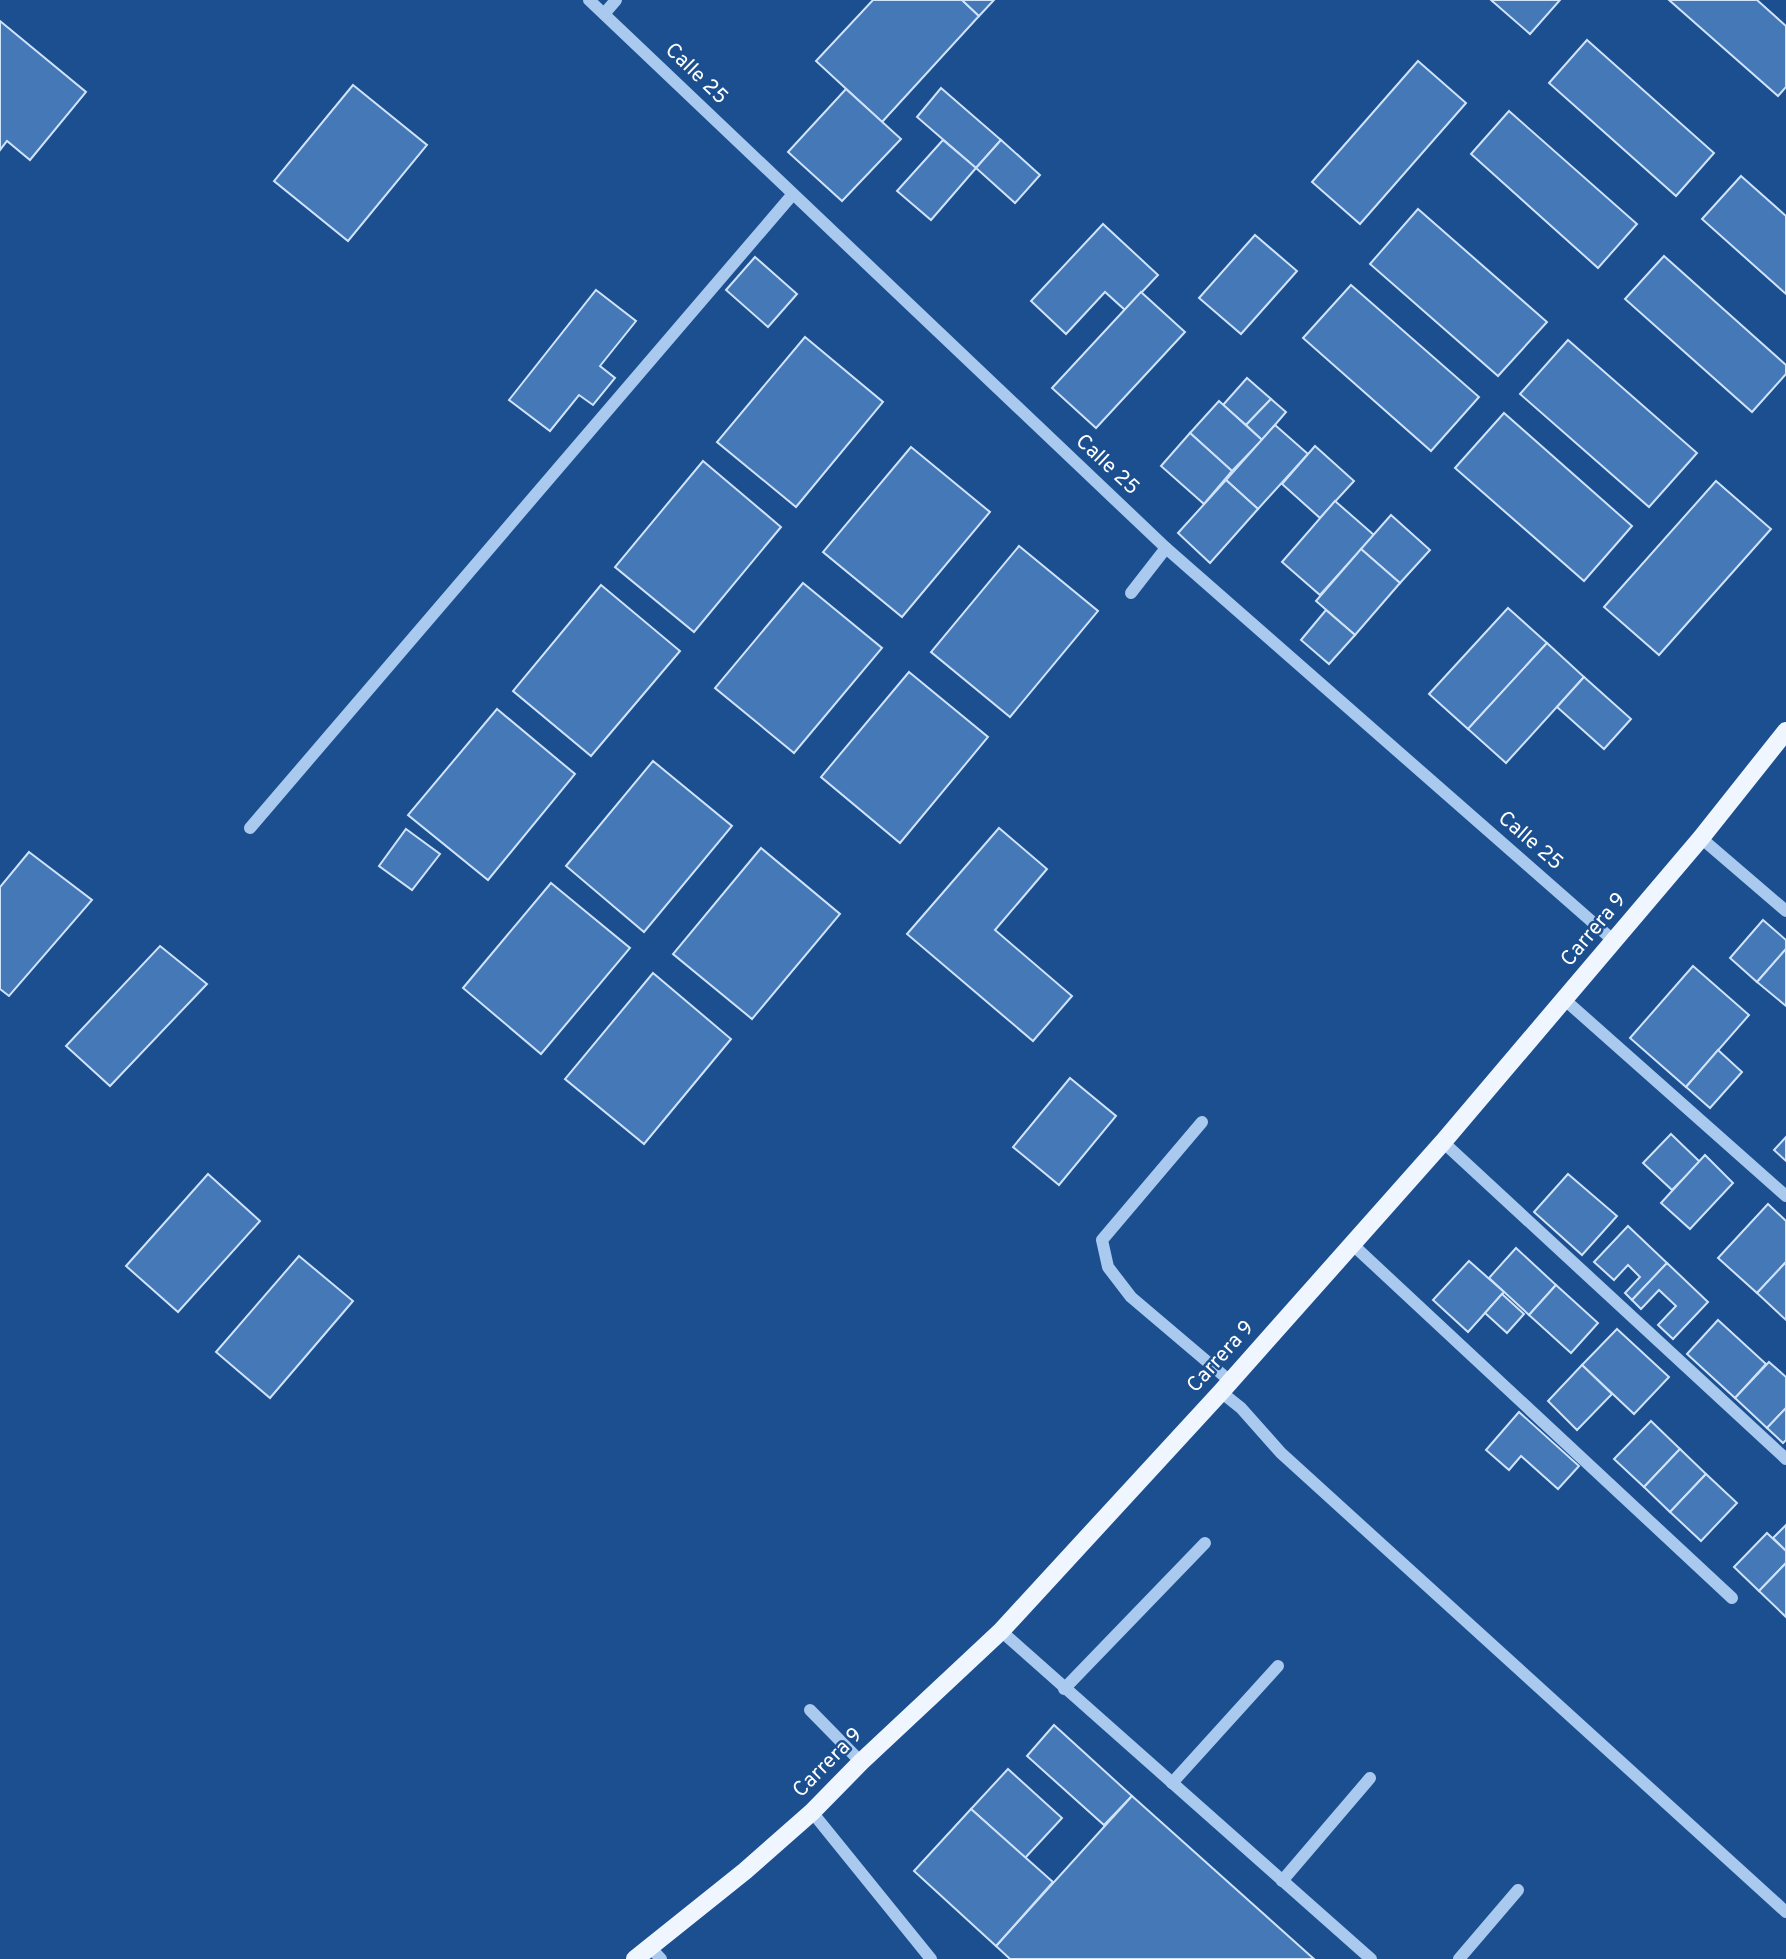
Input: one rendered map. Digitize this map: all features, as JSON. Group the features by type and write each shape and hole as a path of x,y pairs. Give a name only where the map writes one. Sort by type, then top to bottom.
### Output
{"main road":[{"name":"Carrera 9","path":"635,1959 655,1953 812,1812 861,1762 1001,1631 1443,1142 1701,838 1786,731"}],"street":[{"name":"Calle 25","path":"589,0 1166,548 1614,941"},
{"path":"604,14 616,0"},
{"path":"250,828 793,194"},
{"path":"1131,593 1166,548"},
{"path":"1701,838 1786,911"},
{"path":"1565,1000 1786,1196"},
{"path":"1202,1122 1102,1240 1108,1267 1131,1297 1225,1386 1281,1454 1786,1912"},
{"path":"1443,1142 1786,1459"},
{"path":"1352,1244 1732,1598"},
{"path":"1064,1689 1205,1543"},
{"path":"1001,1631 1045,1673 1077,1697 1371,1959"},
{"path":"1171,1783 1279,1666"},
{"path":"810,1710 861,1762"},
{"path":"1282,1881 1370,1778"},
{"path":"812,1812 931,1959"},
{"path":"1459,1959 1518,1890"}],"building":[{"path":"873,0 962,0 979,16 882,122 816,61"},
{"path":"962,0 994,0 979,16"},
{"path":"1491,0 1560,0 1530,34"},
{"path":"1669,0 1757,0 1786,26 1786,87 1778,96"},
{"path":"0,21 86,92 30,160 7,141 0,150"},
{"path":"1587,40 1714,153 1676,196 1549,83"},
{"path":"1418,61 1466,103 1360,224 1312,182"},
{"path":"353,85 427,145 348,241 274,181"},
{"path":"941,88 1001,140 976,168 917,117"},
{"path":"846,89 901,139 842,201 788,152"},
{"path":"1509,111 1637,224 1598,268 1471,154"},
{"path":"943,140 976,168 931,220 897,191"},
{"path":"1001,140 1040,175 1015,203 976,168"},
{"path":"1741,176 1786,216 1786,294 1702,219"},
{"path":"1418,209 1547,322 1498,376 1370,264"},
{"path":"1103,224 1158,275 1125,310 1105,292 1066,334 1031,301"},
{"path":"1255,235 1297,271 1241,334 1199,298"},
{"path":"1664,256 1786,365 1786,374 1752,412 1625,299"},
{"path":"755,257 797,294 768,327 726,290"},
{"path":"1351,285 1479,397 1431,451 1303,338"},
{"path":"596,290 636,321 600,366 615,378 593,405 579,395 550,431 509,400"},
{"path":"1141,292 1185,332 1096,428 1052,388"},
{"path":"805,337 883,402 796,507 717,442"},
{"path":"1568,340 1697,453 1649,507 1520,394"},
{"path":"1247,378 1271,399 1246,425 1223,405"},
{"path":"1271,399 1286,412 1262,440 1246,425"},
{"path":"1219,401 1262,440 1232,471 1190,433"},
{"path":"1504,413 1632,526 1584,581 1455,468"},
{"path":"1275,425 1308,454 1258,509 1226,480"},
{"path":"1190,433 1232,471 1204,504 1161,466"},
{"path":"1315,446 1354,481 1320,518 1282,484"},
{"path":"911,447 990,512 902,617 823,552"},
{"path":"703,461 781,527 694,632 615,567"},
{"path":"1226,480 1258,509 1210,563 1178,533"},
{"path":"1716,481 1771,529 1659,655 1604,607"},
{"path":"1335,501 1374,535 1320,595 1282,562"},
{"path":"1391,515 1430,550 1400,583 1361,549"},
{"path":"1019,546 1098,611 1010,717 931,652"},
{"path":"1361,549 1400,583 1355,635 1316,601"},
{"path":"803,583 882,648 794,753 715,688"},
{"path":"601,585 680,651 591,756 513,691"},
{"path":"1508,608 1547,643 1468,729 1429,694"},
{"path":"1326,610 1355,635 1329,664 1301,640"},
{"path":"1547,643 1584,677 1506,763 1468,729"},
{"path":"909,672 988,737 900,843 821,777"},
{"path":"1584,677 1631,719 1604,749 1557,707"},
{"path":"497,709 575,774 488,880 408,815"},
{"path":"653,761 732,826 644,932 566,866"},
{"path":"999,828 1047,869 995,930 1072,996 1033,1041 907,934"},
{"path":"406,829 440,854 412,890 379,866"},
{"path":"761,848 840,914 752,1019 673,954"},
{"path":"29,852 92,900 9,996 0,989 0,887"},
{"path":"551,883 630,948 541,1054 463,988"},
{"path":"1763,920 1786,940 1786,949 1757,982 1730,958"},
{"path":"160,946 207,984 110,1086 66,1046"},
{"path":"1786,949 1786,1006 1757,982"},
{"path":"1693,966 1749,1015 1686,1087 1630,1038"},
{"path":"653,973 731,1039 644,1144 565,1079"},
{"path":"1718,1050 1742,1072 1710,1108 1686,1087"},
{"path":"1070,1078 1116,1116 1059,1185 1013,1147"},
{"path":"1671,1134 1700,1162 1672,1190 1643,1163"},
{"path":"1786,1137 1786,1161 1774,1150"},
{"path":"1705,1155 1733,1183 1690,1229 1661,1203"},
{"path":"208,1174 260,1221 178,1312 126,1266"},
{"path":"1568,1174 1617,1216 1582,1255 1534,1212"},
{"path":"1768,1204 1786,1221 1786,1262 1757,1293 1718,1258"},
{"path":"1628,1226 1667,1263 1632,1300 1625,1293 1640,1277 1628,1265 1614,1280 1594,1262"},
{"path":"1516,1248 1556,1285 1529,1315 1489,1278"},
{"path":"299,1256 353,1301 270,1398 216,1352"},
{"path":"1469,1261 1504,1292 1468,1332 1433,1300"},
{"path":"1786,1262 1786,1320 1757,1293"},
{"path":"1667,1263 1708,1302 1673,1339 1658,1325 1676,1306 1659,1290 1641,1309 1632,1300"},
{"path":"1556,1285 1598,1323 1571,1353 1529,1315"},
{"path":"1502,1294 1524,1314 1507,1333 1485,1313"},
{"path":"1718,1320 1766,1364 1735,1398 1687,1354"},
{"path":"1617,1329 1669,1377 1634,1414 1582,1365"},
{"path":"1769,1362 1786,1377 1786,1408 1767,1428 1735,1398"},
{"path":"1582,1365 1612,1394 1577,1430 1548,1401"},
{"path":"1786,1408 1786,1440 1783,1443 1767,1428"},
{"path":"1519,1412 1579,1466 1558,1489 1521,1456 1509,1470 1486,1450"},
{"path":"1651,1421 1680,1449 1644,1487 1614,1459"},
{"path":"1680,1449 1706,1474 1670,1512 1644,1487"},
{"path":"1706,1474 1737,1503 1701,1541 1670,1512"},
{"path":"1786,1525 1786,1551 1773,1538"},
{"path":"1767,1533 1786,1551 1786,1563 1759,1591 1734,1567"},
{"path":"1786,1563 1786,1617 1759,1591"},
{"path":"1054,1725 1132,1796 1104,1825 1027,1756"},
{"path":"1008,1769 1062,1818 1025,1858 971,1809"},
{"path":"1132,1796 1314,1959 1010,1959 996,1946"},
{"path":"971,1809 1053,1882 996,1946 914,1871"}]}
